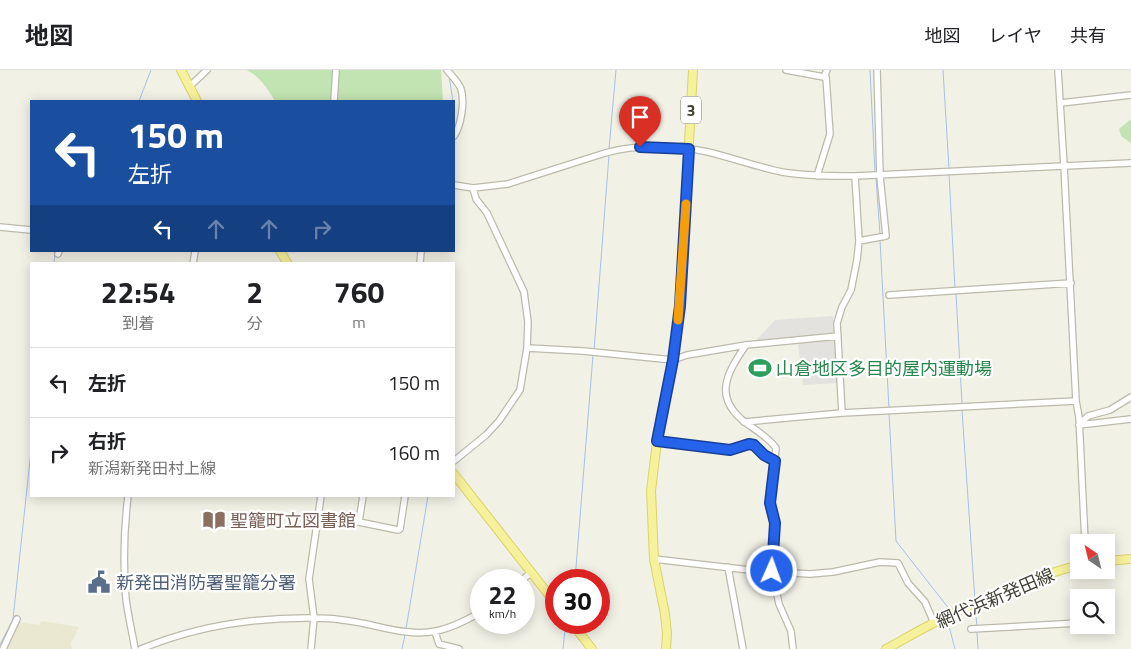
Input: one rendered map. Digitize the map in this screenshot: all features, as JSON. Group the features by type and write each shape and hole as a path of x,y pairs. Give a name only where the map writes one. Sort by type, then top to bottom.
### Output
{"main road":[{"path":"181,70 197,100"},
{"name":"3","path":"666,649 665,614 654,560 651,492 657,441 673,360 680,306 693,70"},
{"path":"455,475 530,569"},
{"path":"1115,560 1131,559"},
{"name":"網代浜新発田線","path":"887,649 934,623 992,595 1031,580 1070,569"},
{"path":"535,576 545,589"},
{"path":"580,634 592,649"}],"street":[{"path":"190,86 207,70"},
{"path":"334,100 336,70"},
{"path":"447,70 461,89 462,108 459,129 455,135"},
{"path":"786,70 826,77 830,134 817,176"},
{"path":"824,77 828,70"},
{"path":"859,241 886,236 880,176 877,70"},
{"path":"1058,70 1076,401 1086,534"},
{"path":"1061,103 1131,95"},
{"path":"455,185 473,188 508,184 621,148 640,147 689,149 707,152 753,166 817,176 880,176 1131,162"},
{"path":"842,413 838,318 853,283 859,241 855,176"},
{"path":"455,460 486,435 499,421 520,390 527,348 528,322 524,292 487,213 476,198 473,188"},
{"path":"0,226 30,230"},
{"path":"889,295 1071,284"},
{"path":"527,348 583,351 673,360 687,355 746,345 838,336"},
{"path":"746,345 728,374 726,389 732,408 744,422 765,436 776,448 770,503 775,523 772,571 779,604 791,631 793,649"},
{"path":"1079,425 1088,416 1110,410 1131,397"},
{"path":"744,422 842,413 1076,401"},
{"path":"1079,425 1131,419"},
{"path":"657,441 730,450 749,444 754,445 764,455 775,461"},
{"path":"128,497 125,529 125,580 126,600 135,649"},
{"path":"311,649 314,618 309,579 321,497"},
{"path":"359,522 363,497"},
{"path":"319,515 398,530 400,529 406,497"},
{"path":"654,560 810,574 833,572 880,562 898,563 908,583 925,602 934,623"},
{"path":"728,567 743,649"},
{"path":"141,649 161,640 184,634 249,621 314,618 350,621 407,632 435,632 470,619"},
{"path":"3,649 17,619"},
{"path":"971,629 1070,624"},
{"path":"435,632 439,644 459,649"}],"shaded area":[{"path":"833,316 837,383 803,385 798,343 748,349 775,320"},
{"path":"42,621 79,627 71,643 72,649 7,649 18,622 39,625"}],"green space":[{"path":"246,70 441,70 443,100 274,100 259,79"},
{"path":"1131,119 1131,143 1121,136 1119,129"}],"waterway":[{"path":"139,100 151,70"},
{"path":"609,149 616,70"},
{"path":"870,70 875,172"},
{"path":"943,70 949,169"},
{"path":"449,76 453,100"},
{"path":"594,351 609,155"},
{"path":"949,173 955,289"},
{"path":"876,178 880,234"},
{"path":"880,240 889,409"},
{"path":"54,262 55,252"},
{"path":"956,293 962,404"},
{"path":"576,569 593,355"},
{"path":"962,410 975,601"},
{"path":"889,413 896,541 950,610"},
{"path":"0,645 13,619 30,460"},
{"path":"406,629 428,497"},
{"path":"975,607 977,626"},
{"path":"954,618 949,626 955,649"},
{"path":"977,632 978,649"},
{"path":"563,649 564,634"},
{"path":"402,649 405,635"}],"slow traffic":[{"path":"678,320 686,204"}],"place":[{"name":"山倉地区多目的屋内運動場","path":"760,368"},
{"name":"聖籠町立図書館","path":"214,520"},
{"name":"新発田消防署聖籠分署","path":"99,582"}],"route":[{"path":"640,147 689,149 680,306 673,360 657,441 730,450 749,444 754,445 764,455 775,461 770,503 775,523 772,571"}]}
